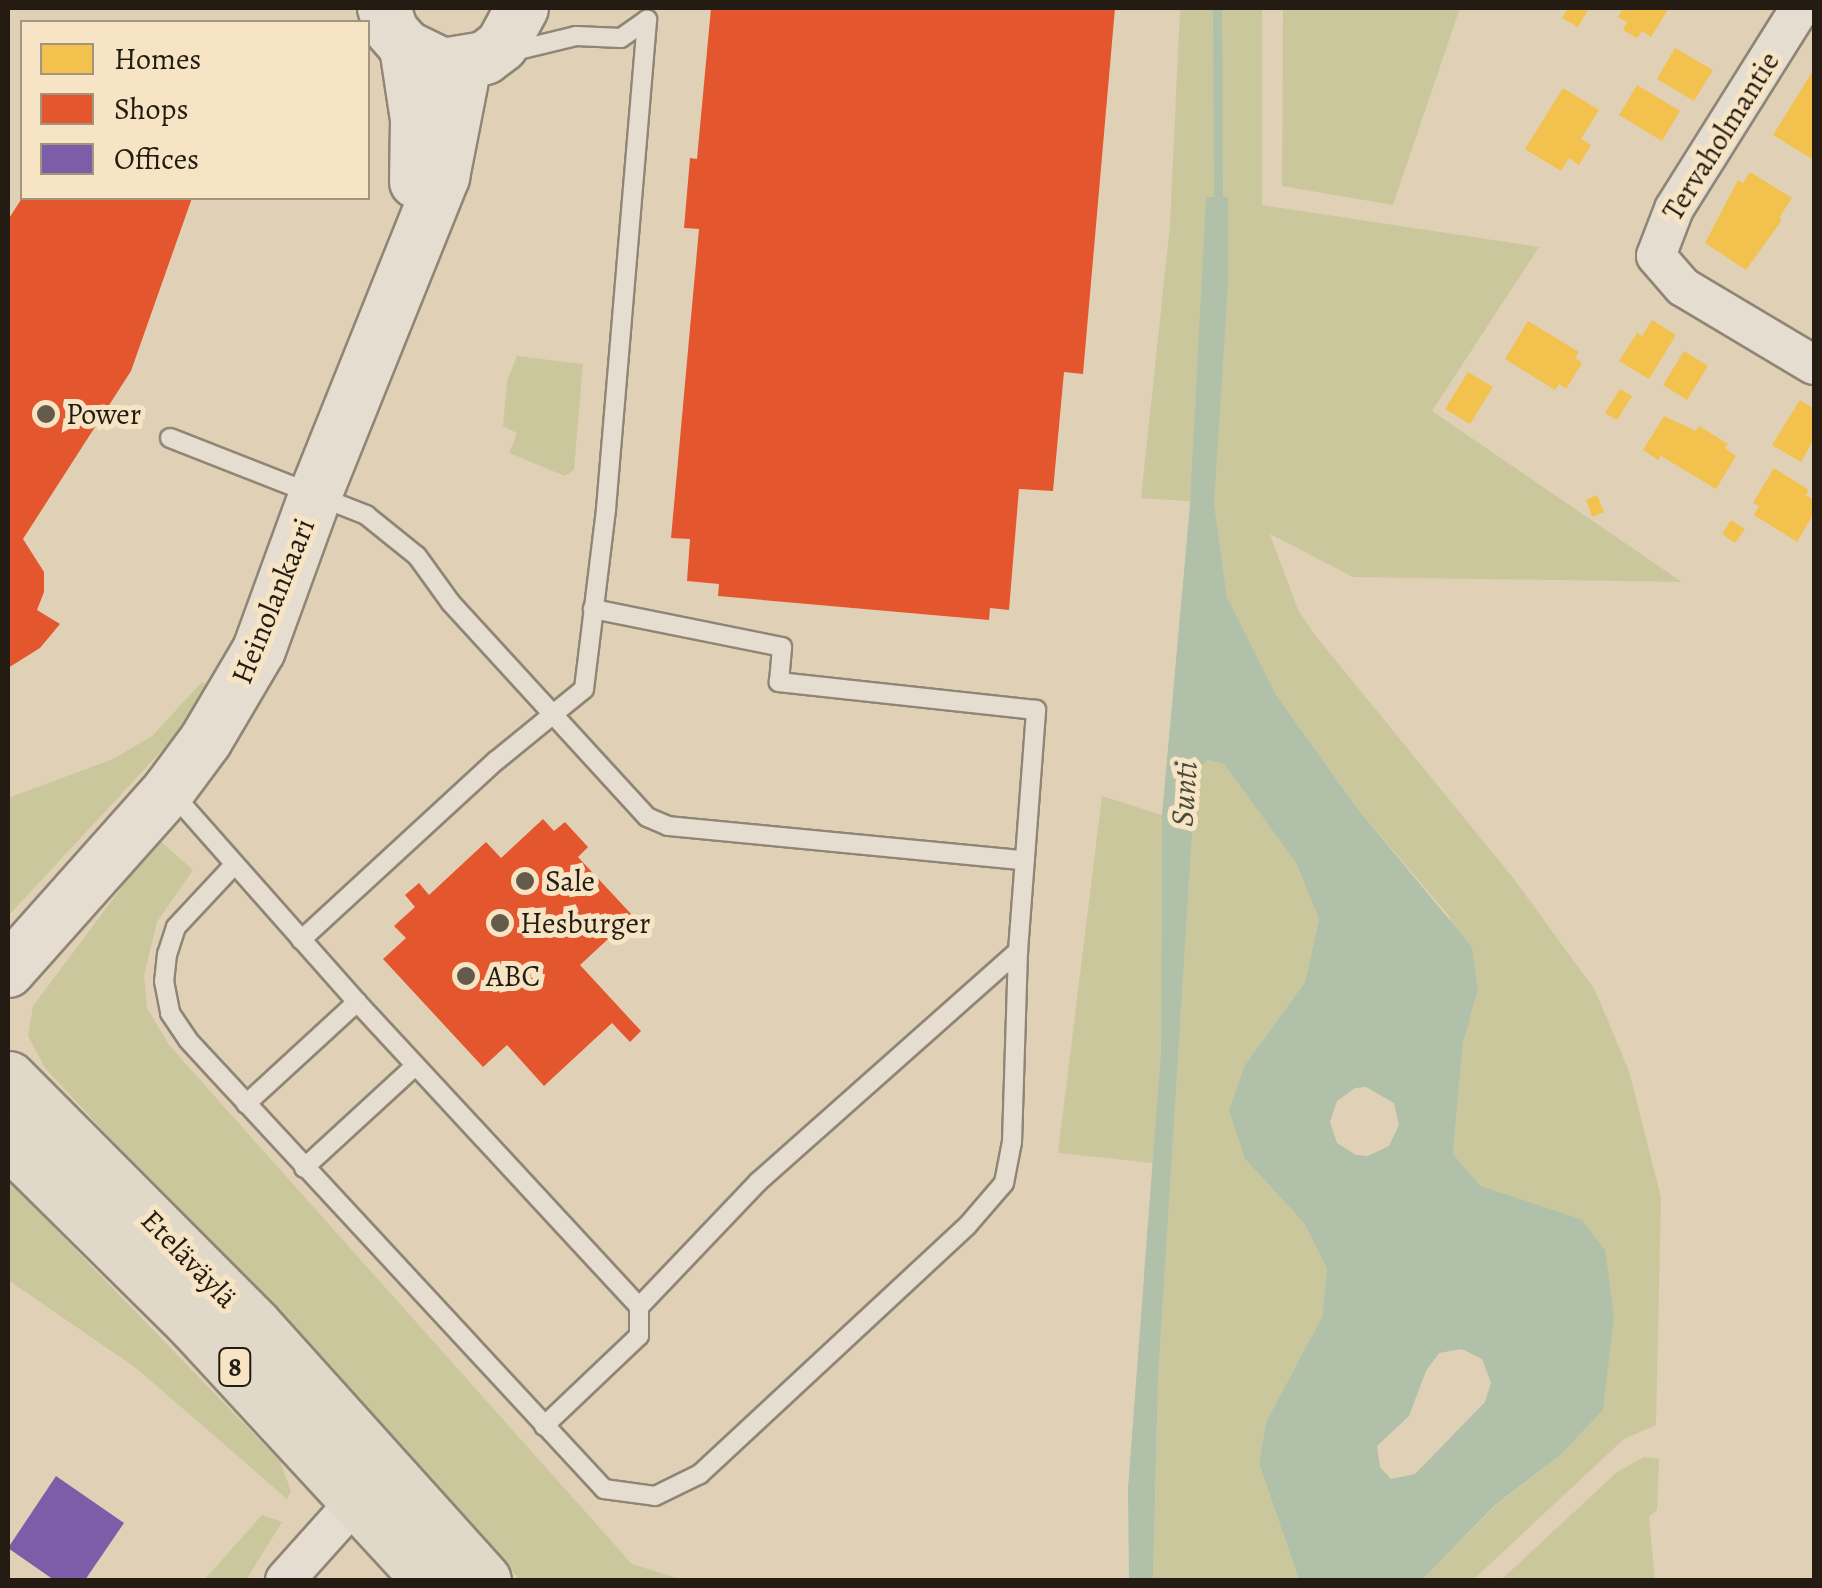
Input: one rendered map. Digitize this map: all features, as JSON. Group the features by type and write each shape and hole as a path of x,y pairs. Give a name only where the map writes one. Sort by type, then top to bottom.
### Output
{"highway":[{"name":"Eteläväylä","path":"8,1079 179,1248 371,1484 432,1580"},
{"name":"Eteläväylä","path":"8,1139 193,1322 483,1580"}],"street":[{"path":"386,18 423,59 475,61 502,45 522,8"},
{"name":"Tervaholmantie","path":"1800,8 1669,219 1656,256 1683,288 1814,365"},
{"name":"Heinolankaari","path":"386,18 416,120 420,229"},
{"name":"Heinolankaari","path":"8,970 169,790 206,740 259,650 316,493 442,177 475,61"},
{"path":"284,1580 371,1484"}],"lane":[{"path":"475,61 576,36 621,38 639,14"},
{"path":"300,940 497,760 584,689 606,508 639,14"},
{"path":"170,438 366,515 418,556 451,603 647,817 668,826 1024,860"},
{"path":"234,865 176,927 164,981 170,1013 304,1168 604,1489 655,1496 700,1474 968,1226 1004,1183 1012,1142 1018,951 1036,710 779,682 782,646 593,609"},
{"path":"169,790 300,940 638,1306 640,1336 544,1426"},
{"path":"638,1306 758,1182 1018,951"},
{"path":"246,1104 357,1002"},
{"path":"304,1168 415,1066"}],"shaded area":[{"path":"1180,8 1262,8 1262,205 1539,247 1432,411 1682,582 1353,577 1270,534 1298,610 1315,635 1514,879 1595,990 1629,1071 1661,1197 1656,1425 1624,1439 1473,1580 1422,1580 1495,1506 1558,1457 1581,1219 1481,1186 1453,1154 1463,1043 1478,989 1449,916 1357,808 1276,695 1227,597 1214,503 1141,498 1170,225"},
{"path":"1283,8 1460,8 1393,205 1282,186"},
{"path":"517,356 583,364 574,470 565,476 509,453 517,433 503,426 507,381"},
{"path":"202,682 213,687 166,746 8,916 8,798 113,759 152,736"},
{"path":"1206,760 1224,764 1296,863 1319,919 1305,982 1245,1065 1245,1159 1304,1223 1327,1269 1322,1317 1266,1422 1259,1463 1299,1580 1153,1580 1158,1381 1196,771"},
{"path":"1102,796 1162,815 1161,1050 1153,1163 1058,1153"},
{"path":"158,839 193,870 157,922 144,976 147,1008 169,1045 632,1564 683,1580 520,1580 45,1068 28,1036 33,1006"},
{"path":"8,1180 280,1461 291,1491 287,1499 136,1368 8,1280"},
{"path":"1644,1457 1659,1459 1657,1510 1649,1517 1655,1580 1501,1580 1617,1472"},
{"path":"262,1515 282,1522 246,1580 204,1580"}],"water":[{"path":"1206,197 1228,197 1228,284 1214,503 1227,597 1276,695 1357,808 1472,947 1478,989 1463,1043 1453,1154 1481,1186 1581,1219 1605,1250 1614,1316 1603,1410 1558,1457 1494,1506 1422,1580 1299,1580 1259,1463 1266,1422 1322,1317 1327,1269 1304,1223 1245,1159 1229,1110 1245,1065 1305,982 1319,919 1296,863 1224,764 1207,760 1196,771 1158,1381 1153,1580 1129,1580 1128,1489 1161,1050 1162,815 1190,505","holes":["1366,1087 1394,1103 1399,1125 1389,1146 1368,1156 1356,1155 1337,1143 1330,1122 1337,1101 1355,1088","1462,1349 1482,1359 1491,1383 1485,1402 1415,1474 1391,1479 1380,1467 1377,1446 1409,1416 1426,1371 1439,1353"]}],"building: Homes":[{"path":"1568,8 1588,10 1578,27 1562,18"},
{"path":"1623,8 1669,8 1651,37 1642,31 1637,38 1623,30 1627,22 1618,17"},
{"path":"1675,48 1713,70 1694,101 1657,79"},
{"path":"1814,69 1814,155 1812,159 1773,135"},
{"path":"1637,85 1680,111 1662,141 1619,115"},
{"path":"1563,88 1599,110 1581,139 1591,145 1579,165 1569,158 1561,171 1525,149"},
{"path":"1750,172 1792,198 1779,218 1782,220 1746,270 1705,243 1738,180 1743,183"},
{"path":"1652,320 1676,335 1649,379 1619,361 1637,333 1642,336"},
{"path":"1528,321 1579,352 1575,358 1582,363 1566,389 1559,384 1555,390 1505,359"},
{"path":"1684,351 1708,366 1687,400 1663,385"},
{"path":"1468,372 1493,387 1470,424 1445,409"},
{"path":"1620,389 1632,396 1617,420 1605,413"},
{"path":"1800,400 1814,409 1814,439 1801,462 1772,445"},
{"path":"1664,416 1696,431 1699,426 1728,444 1725,448 1736,456 1716,489 1661,456 1658,460 1643,450"},
{"path":"1774,468 1809,490 1806,495 1814,500 1814,513 1797,542 1754,515 1759,506 1753,503"},
{"path":"1597,495 1604,512 1592,517 1586,500"},
{"path":"1731,520 1745,529 1735,543 1722,534"}],"building: Shops":[{"path":"711,8 1115,8 1083,374 1064,372 1053,491 1019,489 1009,610 990,608 989,620 718,596 719,584 687,581 690,539 671,538 699,229 684,228 690,158 697,159"},
{"path":"21,200 191,200 131,371 23,539 44,572 44,592 37,610 60,624 40,648 8,668 8,220"},
{"path":"543,819 554,831 565,822 588,847 578,857 633,916 580,965 641,1031 630,1042 612,1023 544,1086 507,1045 483,1067 383,959 406,938 394,926 415,907 405,895 419,883 429,895 486,842 501,858"}],"building: Offices":[{"path":"56,1476 124,1523 85,1580 54,1580 8,1548"}],"waterway":[{"name":"Sunti","path":"1217,8 1218,197"}],"place":[{"name":"Power","path":"46,414"},
{"name":"Sale","path":"525,881"},
{"name":"Hesburger","path":"500,923"},
{"name":"ABC","path":"466,976"}]}
